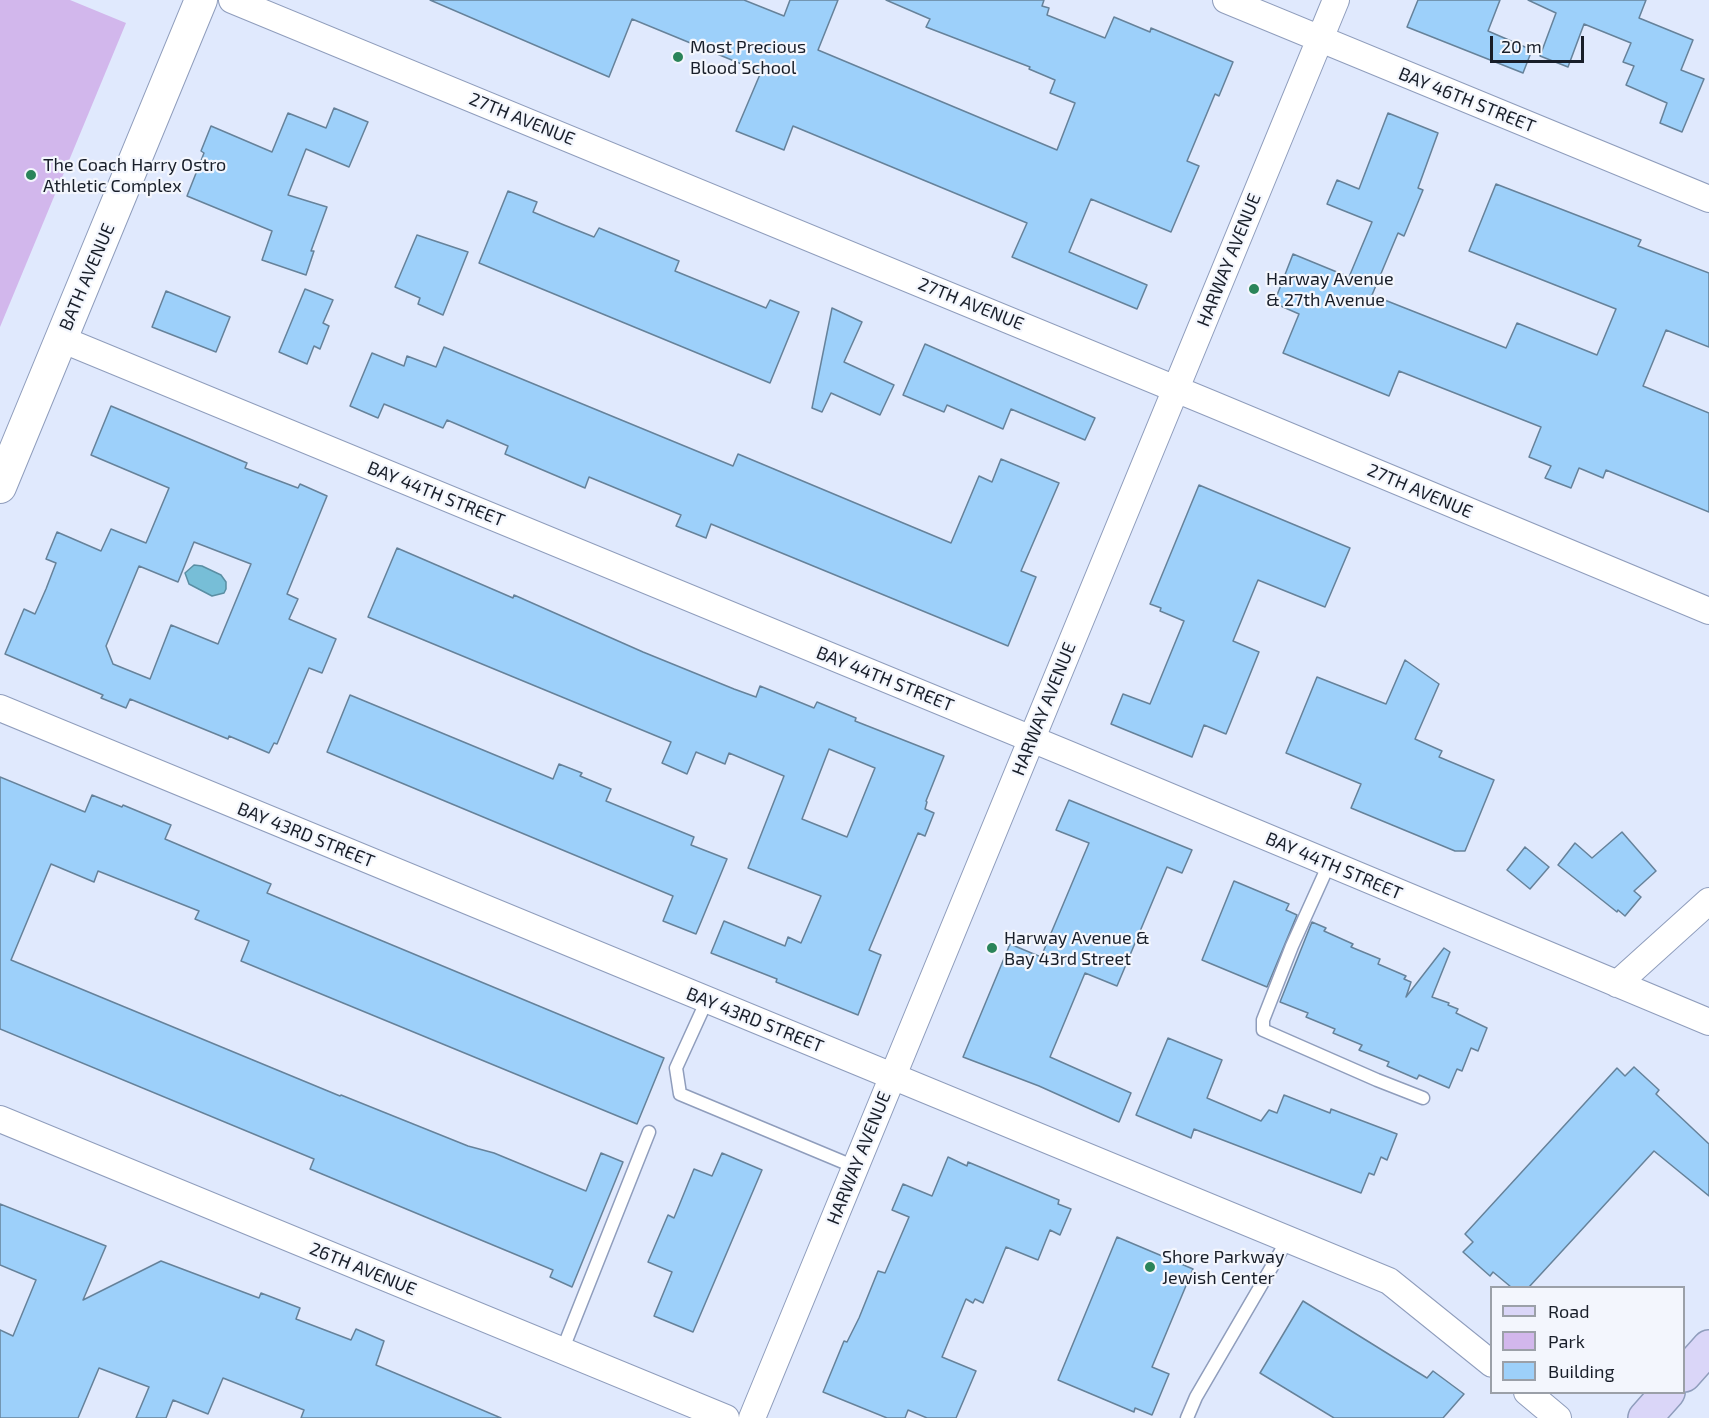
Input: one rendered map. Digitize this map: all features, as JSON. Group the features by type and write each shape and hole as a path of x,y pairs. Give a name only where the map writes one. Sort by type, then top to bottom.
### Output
{"main road":[{"path":"1685,1373 1709,1347"},
{"path":"1645,1418 1666,1394"}],"street":[{"name":"BATH AVENUE","path":"0,487 201,0"},
{"name":"27TH AVENUE","path":"232,0 1709,611"},
{"name":"BAY 46TH STREET","path":"1226,0 1709,200"},
{"name":"HARWAY AVENUE","path":"752,1418 1336,0"},
{"name":"BAY 44TH STREET","path":"61,339 1032,739 1709,1022"},
{"name":"BAY 43RD STREET","path":"0,708 1389,1281 1490,1363"},
{"path":"1617,984 1709,901"},
{"name":"26TH AVENUE","path":"0,1119 726,1418"},
{"path":"1529,1394 1558,1418"}],"lane":[{"path":"1329,864 1288,957 1263,1020 1263,1030 1423,1098"},
{"path":"706,1000 676,1068 680,1094 855,1167"},
{"path":"562,1351 649,1132"},
{"path":"1187,1418 1196,1397 1288,1239"}],"green space":[{"name":"The Coach Harry Ostro Athletic Complex","path":"0,0 70,0 126,23 0,327"}],"water":[{"path":"194,565 202,566 221,575 226,582 224,593 212,596 189,584 185,573"}],"building":[{"path":"430,0 744,0 784,16 790,0 838,0 818,50 1057,150 1075,103 1050,93 1055,80 1029,69 1030,67 926,27 930,19 886,0 1044,0 1042,6 1049,8 1047,15 1105,38 1114,17 1150,32 1151,28 1233,62 1219,96 1215,94 1187,161 1199,166 1171,232 1091,199 1069,252 1147,285 1137,309 1012,257 1027,223 793,126 784,150 736,131 761,72 632,19 609,77"},
{"path":"1418,0 1500,0 1488,31 1532,50 1523,73 1407,27"},
{"path":"1528,0 1646,0 1639,18 1693,40 1681,70 1704,79 1682,132 1660,123 1667,103 1626,85 1634,66 1623,62 1631,43 1584,24 1568,67 1540,56 1556,13"},
{"path":"334,108 368,122 349,167 306,149 288,195 327,207 311,251 314,251 306,275 262,260 272,231 187,196 204,153 201,151 211,126 272,152 288,113 326,128"},
{"path":"1388,113 1438,133 1418,188 1423,190 1404,236 1398,233 1372,295 1506,348 1517,323 1597,355 1616,309 1469,251 1496,184 1641,240 1638,246 1709,273 1709,347 1666,330 1643,386 1709,413 1709,512 1606,470 1603,478 1579,468 1571,488 1545,478 1551,466 1529,457 1541,427 1399,371 1389,396 1283,353 1299,314 1274,303 1293,254 1349,277 1372,222 1327,204 1337,180 1359,189"},
{"path":"508,191 537,202 533,212 564,225 594,237 599,228 679,261 675,271 766,308 770,300 799,312 770,383 479,263"},
{"path":"417,235 468,252 443,315 418,304 420,298 395,287"},
{"path":"305,289 333,300 323,323 329,326 320,349 314,346 307,364 279,352"},
{"path":"166,291 230,317 216,352 152,327"},
{"path":"832,308 862,322 844,362 894,385 880,415 831,393 822,412 812,408"},
{"path":"925,344 1095,418 1085,440 1011,409 1003,429 947,405 944,412 903,395"},
{"path":"444,347 733,466 738,454 951,543 979,476 992,482 1001,459 1059,483 1021,571 1036,577 1008,646 711,524 706,538 676,526 681,515 589,477 585,488 505,454 508,446 447,420 443,428 384,404 378,418 350,406 372,353 404,366 407,356 436,367"},
{"path":"111,406 247,463 245,468 298,488 300,484 327,496 287,594 298,599 289,619 336,639 322,673 309,668 277,744 274,743 269,753 130,699 126,708 101,698 103,695 5,654 24,609 35,614 46,589 56,563 46,559 57,532 101,551 111,529 146,543 169,488 91,455","holes":["194,542 251,564 218,644 171,625 150,679 113,664 106,646 139,566 178,582"]},
{"path":"1199,485 1350,548 1325,607 1258,580 1233,641 1259,652 1226,734 1204,725 1192,757 1111,724 1123,694 1150,704 1184,621 1150,604"},
{"path":"397,548 513,598 514,595 734,689 756,697 760,686 814,708 817,702 856,718 855,721 944,756 926,801 925,809 934,813 925,836 918,833 869,950 881,955 858,1015 711,953 724,921 785,946 788,937 801,943 821,896 748,868 784,776 729,753 725,764 696,752 687,774 662,763 671,742 368,617","holes":["829,749 875,768 847,837 802,819"]},
{"path":"1405,660 1439,684 1415,739 1442,751 1439,757 1494,780 1465,851 1455,851 1351,808 1361,784 1286,753 1317,677 1386,704"},
{"path":"350,695 553,779 559,764 582,773 580,776 611,789 606,801 694,837 691,845 727,859 696,934 663,921 673,896 327,752"},
{"path":"0,777 85,812 92,795 171,825 165,839 271,884 267,893 664,1058 637,1124 241,961 249,941 195,919 199,911 98,871 94,882 51,864 11,960 340,1096 468,1146 494,1153 586,1191 601,1153 623,1162 572,1287 550,1277 553,1270 310,1169 314,1159 0,1029"},
{"path":"1069,800 1192,850 1182,873 1167,867 1117,986 1085,973 1050,1057 1131,1093 1119,1122 1039,1086 963,1057 1010,944 1041,957 1089,843 1056,830"},
{"path":"1622,832 1656,871 1634,891 1641,897 1625,916 1558,865 1575,843 1592,858"},
{"path":"1525,847 1549,867 1530,889 1507,870"},
{"path":"1234,881 1289,904 1286,910 1297,915 1267,987 1202,960"},
{"path":"1312,922 1326,928 1324,931 1353,944 1351,947 1380,959 1378,964 1406,976 1404,979 1411,982 1406,997 1444,948 1450,952 1432,997 1449,1003 1448,1005 1458,1009 1456,1013 1487,1028 1478,1051 1471,1048 1462,1071 1457,1069 1449,1088 1419,1075 1417,1079 1387,1066 1389,1062 1359,1050 1362,1045 1333,1033 1335,1029 1306,1017 1308,1013 1280,1002"},
{"path":"1168,1038 1222,1060 1207,1098 1261,1121 1269,1110 1277,1113 1284,1095 1330,1113 1331,1109 1397,1134 1387,1160 1381,1157 1374,1175 1369,1173 1361,1193 1194,1129 1191,1138 1136,1115"},
{"path":"1634,1067 1659,1090 1656,1094 1709,1144 1709,1196 1654,1151 1530,1286 1510,1286 1493,1272 1490,1276 1463,1252 1473,1242 1465,1234 1617,1068 1625,1076"},
{"path":"722,1153 762,1170 693,1332 654,1316 672,1272 648,1262 668,1215 674,1218 694,1169 712,1176"},
{"path":"948,1157 967,1166 968,1162 1059,1200 1058,1204 1071,1209 1060,1235 1050,1230 1038,1260 1006,1247 983,1303 975,1299 973,1303 966,1299 942,1357 976,1371 956,1418 927,1418 908,1410 905,1418 887,1418 823,1392 844,1341 847,1342 859,1318 878,1271 885,1273 909,1217 892,1210 903,1184 932,1196"},
{"path":"0,1204 106,1246 83,1300 161,1261 259,1298 261,1293 300,1308 296,1319 351,1340 356,1329 384,1341 376,1365 501,1418 301,1418 304,1410 223,1378 208,1414 173,1400 166,1418 136,1418 149,1387 99,1368 78,1418 0,1418 0,1330 13,1336 36,1280 0,1265"},
{"path":"1117,1237 1193,1269 1152,1367 1169,1374 1152,1415 1135,1408 1134,1412 1058,1380"},
{"path":"1303,1301 1427,1378 1433,1371 1464,1394 1443,1418 1334,1418 1260,1373"}],"place":[{"name":"Most Precious Blood School","path":"678,57"},
{"name":"The Coach Harry Ostro Athletic Complex","path":"31,175"},
{"name":"Harway Avenue & 27th Avenue","path":"1254,289"},
{"name":"Harway Avenue & Bay 43rd Street","path":"992,948"},
{"name":"Shore Parkway Jewish Center","path":"1150,1267"}]}
